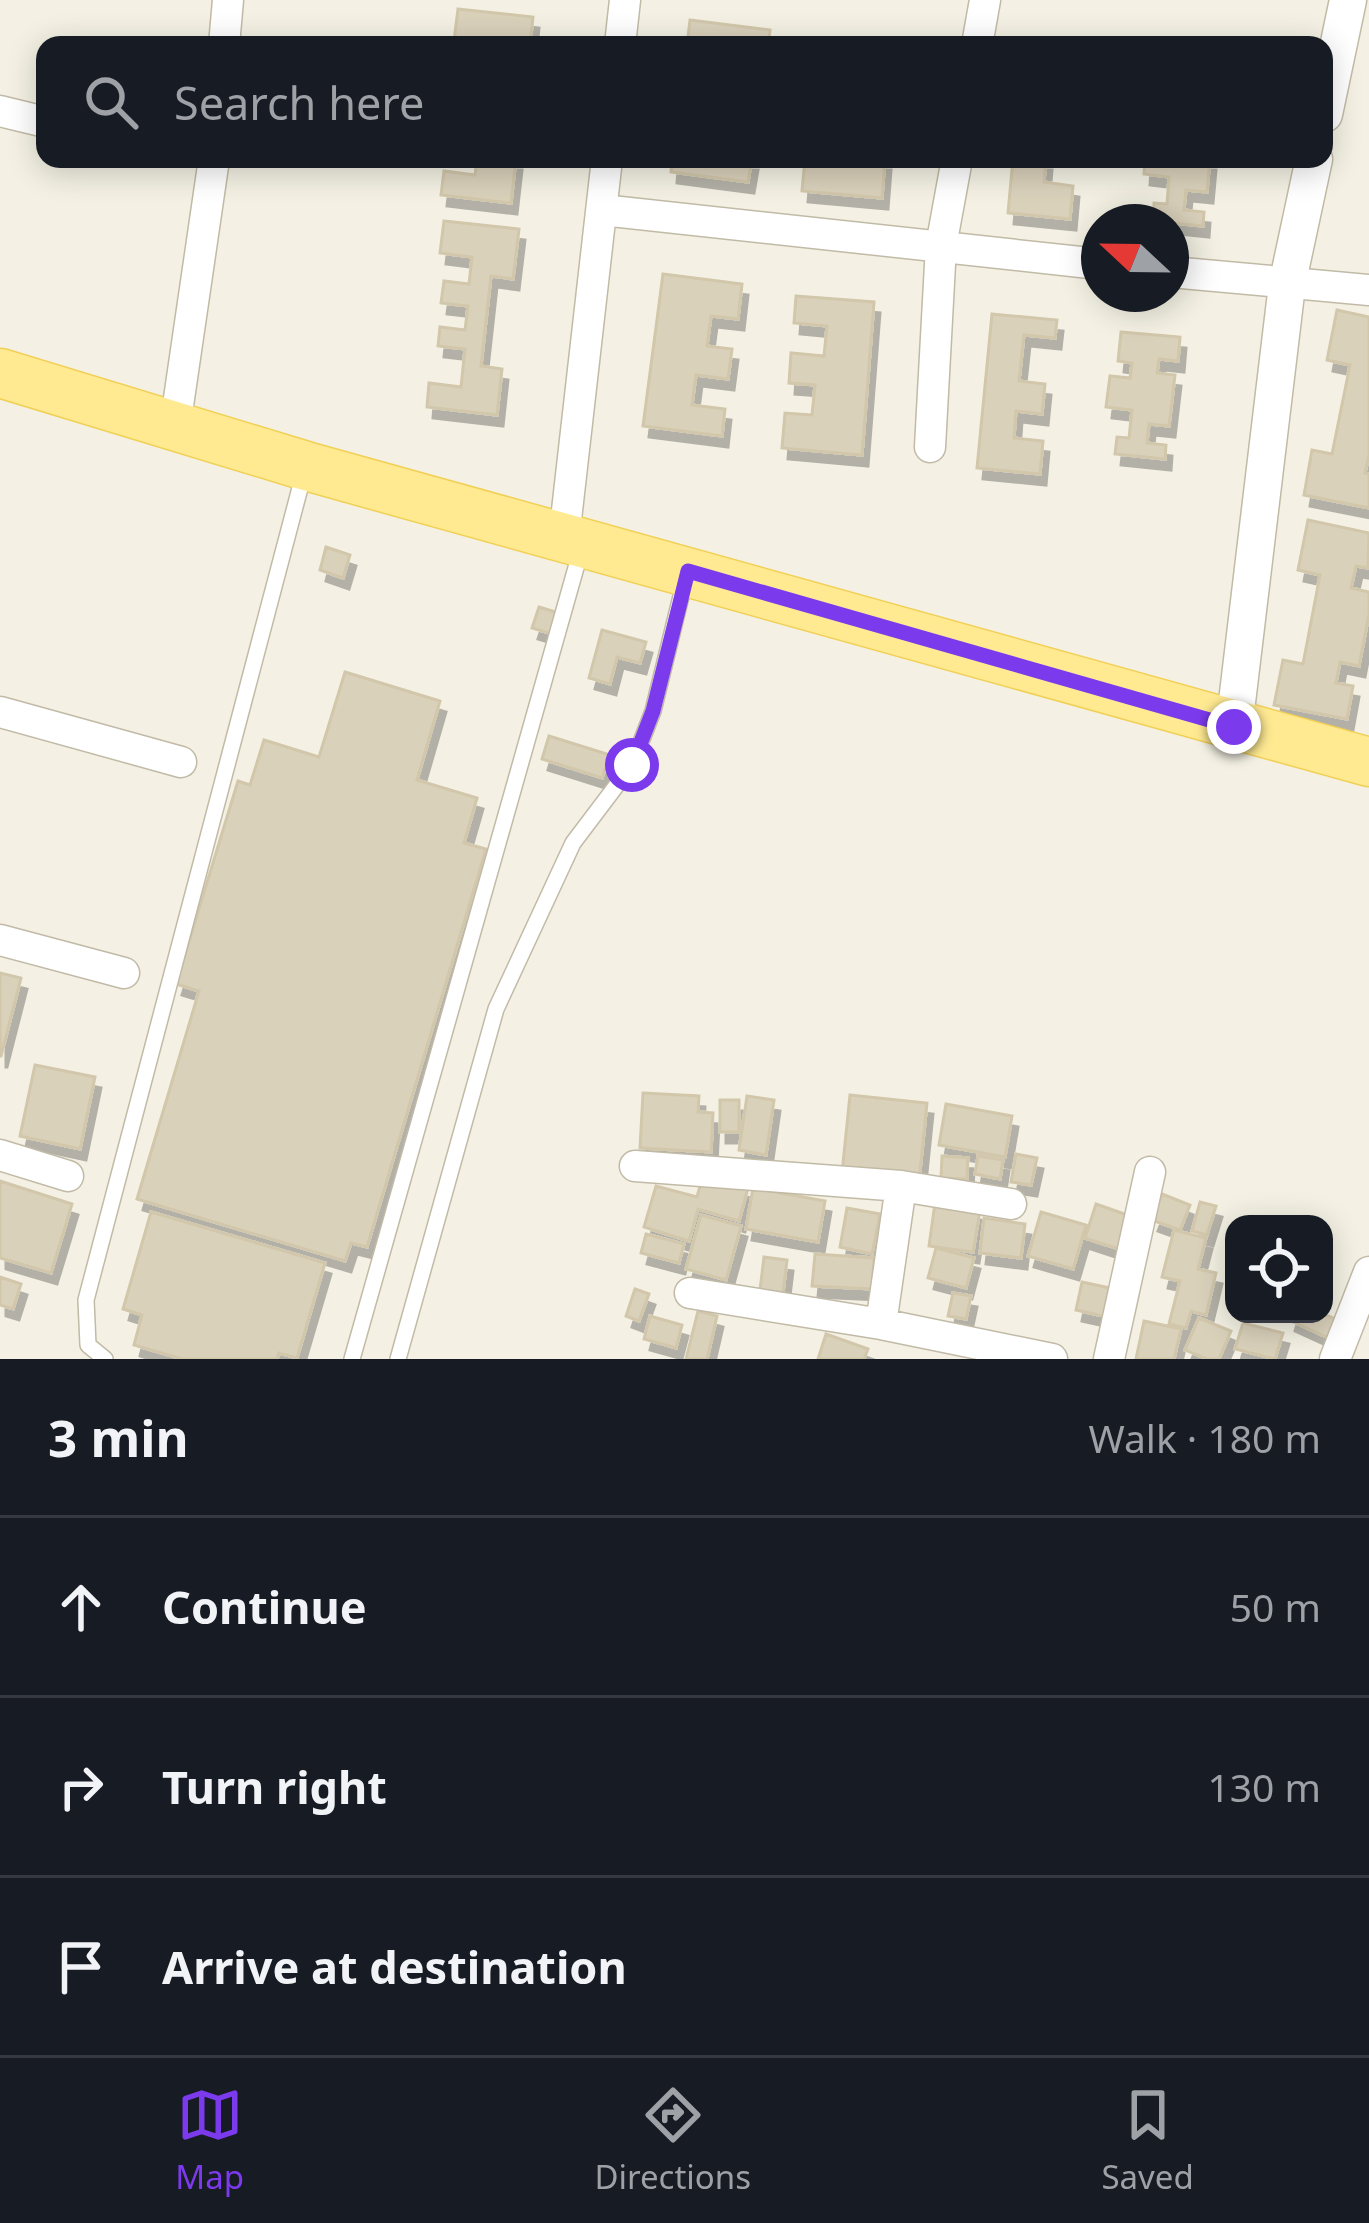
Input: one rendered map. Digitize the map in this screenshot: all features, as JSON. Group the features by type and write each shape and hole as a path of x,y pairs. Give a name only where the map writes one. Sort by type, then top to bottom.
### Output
{"main road":[{"path":"0,373 306,466 1369,762"}],"street":[{"path":"225,36 228,0"},
{"path":"621,36 626,0"},
{"path":"979,36 986,0"},
{"path":"1333,71 1348,0"},
{"path":"0,111 36,120"},
{"path":"175,426 208,168"},
{"path":"574,539 607,168"},
{"path":"930,447 941,247 955,168"},
{"path":"1234,727 1287,285 1312,168"},
{"path":"602,210 1081,262"},
{"path":"1189,274 1369,290"},
{"path":"0,712 181,762"},
{"path":"0,940 124,973"},
{"path":"0,1155 68,1176"},
{"path":"634,1166 901,1186 1011,1204"},
{"path":"1109,1359 1150,1172"},
{"path":"893,1359 901,1186"},
{"path":"1335,1359 1369,1272"},
{"path":"690,1293 1052,1359"}],"lane":[{"path":"105,1359 88,1345 86,1300 306,466"},
{"path":"352,1359 574,539"},
{"path":"398,1359 496,1009 573,843 632,765 653,711 688,571"}],"building":[{"path":"458,9 533,17 531,36 455,36"},
{"path":"690,20 770,30 769,36 688,36"},
{"path":"476,168 515,168 511,203 441,195 444,171 475,175"},
{"path":"671,168 750,168 748,182 671,172"},
{"path":"804,168 884,168 882,198 802,191"},
{"path":"1012,168 1045,168 1044,182 1073,186 1070,219 1008,213"},
{"path":"1144,168 1209,168 1207,192 1186,190 1185,204 1167,204 1169,177 1144,174"},
{"path":"1189,210 1204,212 1203,226 1189,225"},
{"path":"444,221 519,229 513,279 491,276 481,366 502,369 497,415 427,407 429,383 461,387 465,349 438,346 440,327 465,330 468,306 441,303 444,281 469,284 472,257 440,253"},
{"path":"663,274 742,284 738,319 711,316 707,346 732,349 728,379 696,375 692,405 725,409 722,436 643,426"},
{"path":"796,296 874,302 862,455 782,448 785,413 812,415 815,385 789,383 791,353 824,356 827,326 794,323"},
{"path":"1337,310 1369,317 1365,473 1369,474 1369,508 1304,495 1312,450 1332,454 1350,365 1327,360"},
{"path":"992,314 1057,320 1055,338 1024,335 1019,381 1045,384 1042,414 1016,411 1014,438 1043,441 1040,474 977,468"},
{"path":"1121,332 1180,337 1178,361 1159,359 1157,373 1175,375 1169,426 1149,424 1147,443 1166,445 1165,459 1115,454 1117,437 1129,438 1132,410 1106,407 1110,376 1130,378 1132,363 1118,361"},
{"path":"1308,520 1369,533 1368,568 1356,566 1351,588 1369,592 1359,666 1340,662 1336,683 1353,686 1347,719 1274,705 1283,660 1303,664 1320,575 1298,570"},
{"path":"326,547 350,555 343,578 320,570"},
{"path":"539,607 559,613 552,634 532,628"},
{"path":"602,630 646,642 640,663 617,657 610,684 589,678"},
{"path":"345,672 440,701 417,780 477,798 464,843 486,849 367,1247 351,1243 345,1261 137,1199 199,991 176,984 238,781 250,785 264,740 319,757"},
{"path":"549,736 610,755 602,778 542,759"},
{"path":"0,973 21,978 1,1056 0,1056"},
{"path":"35,1065 95,1077 80,1149 20,1136"},
{"path":"643,1093 699,1096 698,1112 713,1113 711,1152 640,1148"},
{"path":"850,1095 927,1103 919,1181 842,1173"},
{"path":"747,1096 774,1100 766,1155 739,1150"},
{"path":"720,1100 739,1100 739,1132 720,1132"},
{"path":"946,1104 1012,1116 1005,1157 939,1145"},
{"path":"1016,1154 1037,1158 1031,1185 1011,1182"},
{"path":"942,1156 968,1158 967,1179 941,1178"},
{"path":"978,1156 1003,1160 1000,1179 975,1174"},
{"path":"703,1175 748,1188 739,1221 698,1209 689,1241 644,1227 656,1186 697,1197"},
{"path":"0,1181 72,1204 51,1273 0,1258"},
{"path":"753,1188 825,1201 818,1242 746,1229"},
{"path":"1162,1194 1190,1205 1180,1230 1152,1220"},
{"path":"1200,1202 1216,1206 1207,1235 1192,1231"},
{"path":"935,1203 980,1210 973,1252 929,1246"},
{"path":"1096,1204 1133,1217 1122,1250 1085,1238"},
{"path":"847,1208 880,1214 872,1254 840,1247"},
{"path":"151,1212 325,1263 297,1358 279,1353 277,1359 182,1359 134,1345 142,1315 123,1309"},
{"path":"1041,1212 1086,1225 1073,1269 1028,1256"},
{"path":"701,1215 741,1226 726,1280 686,1269"},
{"path":"984,1218 1025,1224 1021,1258 980,1253"},
{"path":"1174,1230 1206,1238 1198,1269 1216,1273 1206,1315 1191,1311 1186,1328 1169,1324 1180,1281 1162,1277"},
{"path":"646,1234 684,1244 679,1263 641,1253"},
{"path":"936,1248 974,1258 966,1288 928,1278"},
{"path":"815,1254 874,1258 872,1289 812,1286"},
{"path":"764,1257 787,1260 783,1293 760,1290"},
{"path":"0,1277 21,1284 13,1309 0,1305"},
{"path":"1082,1282 1119,1290 1112,1318 1076,1310"},
{"path":"635,1289 649,1294 639,1321 626,1316"},
{"path":"953,1293 971,1296 966,1319 948,1316"},
{"path":"698,1311 717,1316 707,1359 686,1359"},
{"path":"650,1316 682,1325 676,1348 644,1339"},
{"path":"1199,1318 1231,1331 1219,1359 1185,1350"},
{"path":"1333,1318 1342,1322 1333,1340 1296,1323 1333,1323"},
{"path":"1144,1321 1181,1329 1174,1359 1136,1359"},
{"path":"1243,1323 1283,1333 1275,1359 1235,1349"},
{"path":"826,1334 868,1349 864,1359 818,1359"}],"route":[{"path":"632,765 653,711 688,571 1234,727"}]}
